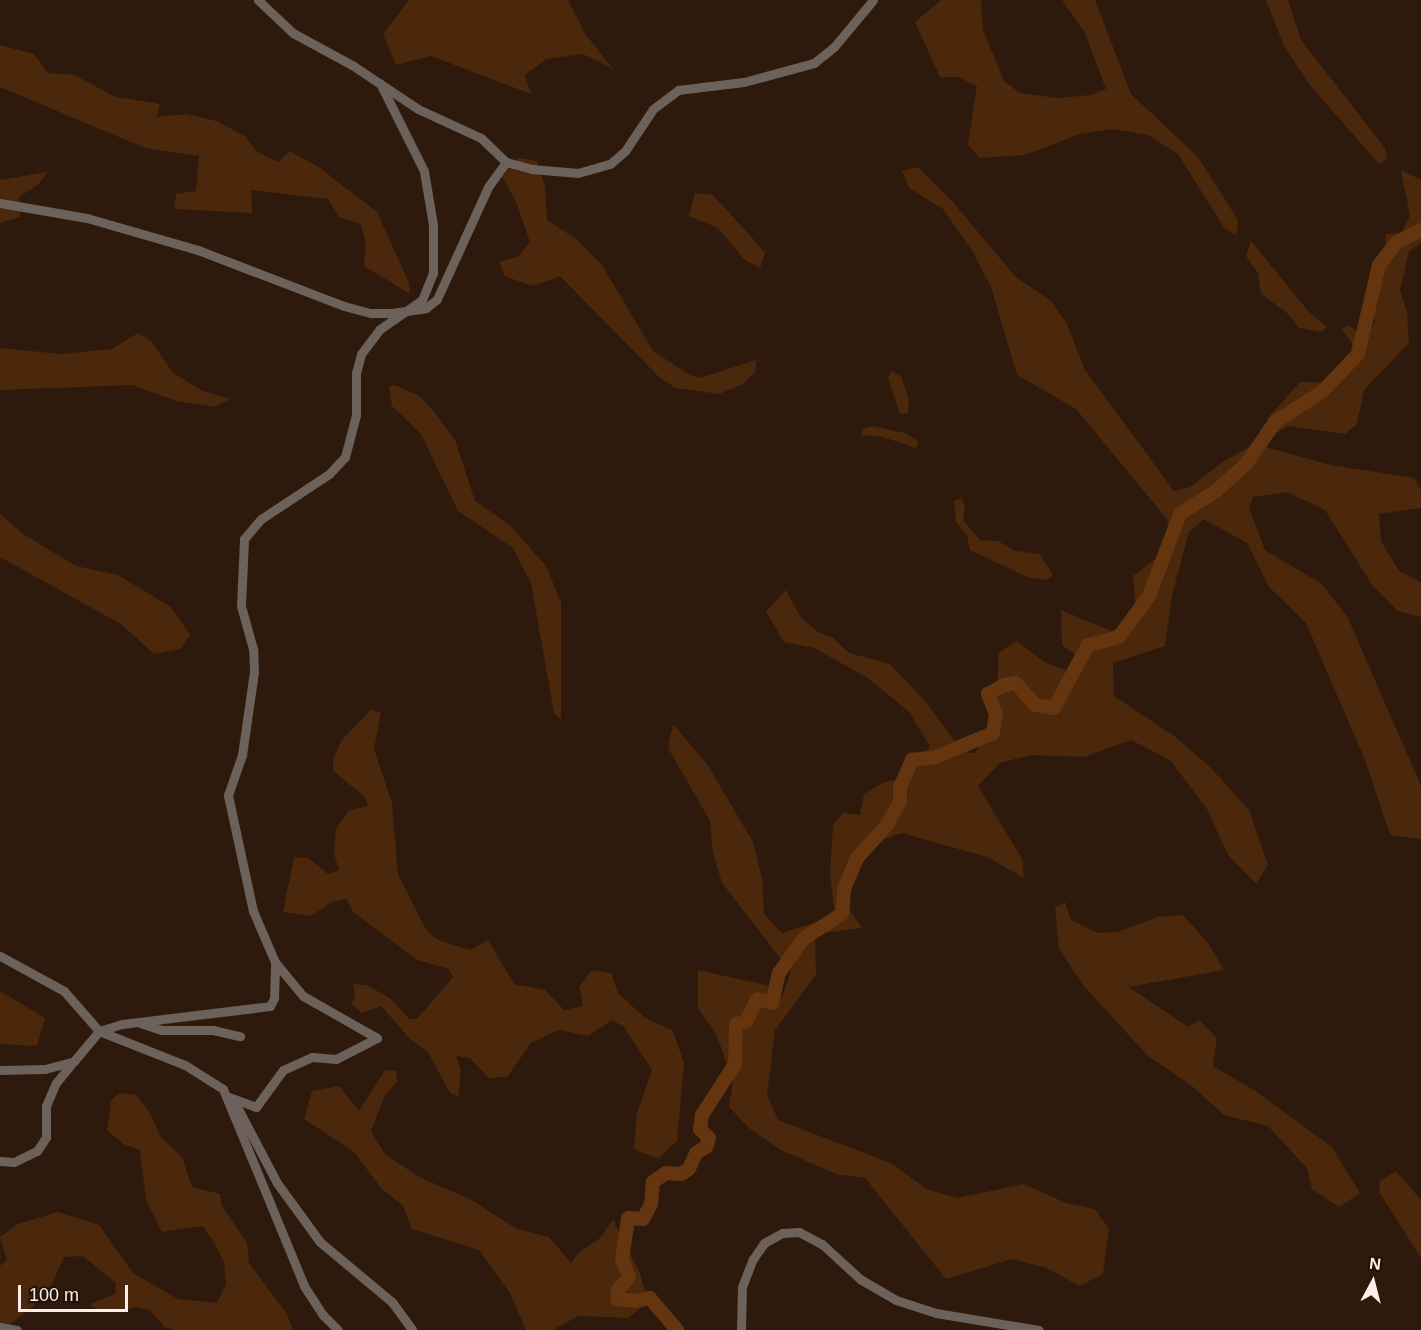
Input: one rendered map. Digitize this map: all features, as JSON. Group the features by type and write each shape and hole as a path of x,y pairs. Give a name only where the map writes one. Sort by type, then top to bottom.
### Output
{"street":[{"path":"258,0 293,33 380,83 418,109 482,138 506,162 541,170 597,170 626,151 667,96 678,90 744,82 808,65 834,47 873,0"},
{"path":"230,1098 256,1107 288,1068 312,1057 336,1059 377,1039 303,996 275,962 253,911 228,795 242,755 254,672 253,649 242,606 244,539 261,519 329,474 345,457 356,415 356,374 361,354 380,329 422,300 430,284 433,225 424,171 380,83"},
{"path":"0,202 87,218 198,250 302,293 350,308 380,314 426,308 437,299 488,187 506,162"},
{"path":"0,956 64,991 99,1031 206,1075 230,1098 277,1183 320,1242 392,1302 412,1330"},
{"path":"0,1161 14,1162 37,1151 46,1137 46,1106 56,1083 99,1031 138,1022 270,1006 274,998 275,962"},
{"path":"138,1022 162,1030 213,1030 240,1036"},
{"path":"0,1070 45,1069 74,1060"},
{"path":"230,1098 304,1286 323,1315 338,1330"},
{"path":"741,1330 742,1287 753,1259 764,1243 782,1233 800,1232 822,1244 860,1279 896,1300 936,1313 1039,1330"},
{"path":"0,1327 17,1330"}],"shaded area":[{"path":"409,0 568,0 586,35 613,69 583,54 546,59 525,75 531,94 431,56 396,65 383,34"},
{"path":"941,0 981,0 983,30 1004,81 1020,93 1057,98 1091,95 1106,89 1085,33 1062,0 1095,0 1131,94 1198,157 1238,220 1236,235 1225,229 1178,154 1148,135 1112,129 1080,134 1025,155 979,158 968,144 977,86 958,77 940,77 915,22"},
{"path":"1266,0 1288,0 1301,40 1385,148 1387,158 1379,164 1309,84 1284,46"},
{"path":"0,45 34,54 48,73 74,75 116,97 160,104 157,117 186,114 216,121 245,136 256,151 278,162 290,151 320,168 377,212 409,283 410,294 364,266 366,244 361,224 339,217 328,199 251,190 252,213 174,209 176,194 196,191 199,156 145,148 0,87"},
{"path":"518,158 537,161 545,187 547,220 576,239 602,265 653,351 690,375 700,378 756,360 755,372 743,384 719,394 676,388 660,378 560,276 533,286 504,276 500,262 519,256 530,242 515,199 502,177"},
{"path":"918,167 952,201 1015,276 1051,301 1067,324 1085,370 1174,491 1190,487 1224,461 1255,444 1331,465 1414,478 1421,490 1421,508 1379,514 1381,541 1399,571 1421,582 1421,617 1398,611 1372,585 1325,510 1287,492 1253,497 1249,508 1265,550 1322,584 1348,618 1421,786 1421,839 1390,835 1365,760 1306,623 1269,587 1247,543 1204,519 1189,532 1172,595 1165,646 1113,663 1114,696 1174,736 1211,768 1249,810 1268,865 1256,884 1228,855 1207,809 1170,760 1131,740 1084,757 1031,755 1000,763 978,786 1022,859 1024,878 987,857 902,833 875,842 852,877 846,904 862,928 815,934 816,975 775,1030 767,1095 778,1120 893,1164 926,1189 958,1198 1024,1184 1066,1203 1095,1209 1109,1229 1103,1274 1079,1286 1047,1268 1012,1259 946,1279 865,1178 836,1174 781,1150 749,1128 729,1107 733,1081 717,1036 698,1008 698,970 769,986 781,999 791,972 722,883 713,853 710,821 668,748 673,724 707,764 753,842 762,878 764,914 782,933 835,916 830,875 833,825 843,813 860,815 864,794 884,782 908,778 930,746 909,712 868,678 814,648 784,642 766,612 786,590 801,618 818,632 833,638 849,653 890,664 925,701 963,752 975,753 992,723 989,705 998,677 998,653 1017,641 1046,663 1080,676 1080,658 1062,645 1061,610 1111,631 1130,623 1135,600 1133,576 1166,551 1171,536 1167,519 1076,409 1017,375 991,287 973,252 943,209 909,188 902,171"},
{"path":"1401,170 1421,180 1421,243 1409,251 1400,290 1407,312 1409,343 1364,390 1357,424 1345,434 1288,426 1267,439 1267,419 1300,382 1336,383 1351,352 1352,343 1341,329 1349,325 1362,336 1375,323 1370,302 1382,279 1386,234 1402,233 1410,215"},
{"path":"47,172 39,184 19,197 20,217 0,223 0,180"},
{"path":"695,193 713,195 755,241 765,253 760,268 745,260 718,228 689,216"},
{"path":"1251,241 1308,311 1327,327 1322,332 1299,328 1287,313 1261,294 1258,273 1246,256"},
{"path":"138,333 151,341 173,373 203,391 230,399 215,407 176,401 132,385 0,390 0,348 61,354 112,349"},
{"path":"891,371 901,376 909,400 908,413 900,414 888,378"},
{"path":"395,385 419,396 455,440 475,501 510,525 546,566 561,602 561,719 554,713 531,583 513,548 458,511 421,434 392,406 389,386"},
{"path":"872,426 905,433 918,441 916,448 883,437 861,435 862,429"},
{"path":"961,498 965,507 963,520 980,540 998,541 1015,551 1040,554 1053,575 1046,580 1027,577 970,550 967,535 956,522 954,501"},
{"path":"0,514 23,534 76,566 118,575 171,607 190,635 181,649 154,654 121,624 0,557"},
{"path":"371,710 381,712 374,749 392,803 398,875 427,931 438,940 470,950 488,940 514,984 545,990 564,1010 583,1006 579,987 592,970 611,973 618,993 644,1017 673,1031 684,1063 677,1141 658,1159 634,1149 637,1113 652,1070 624,1027 612,1020 588,1036 559,1030 531,1043 507,1077 489,1078 470,1058 456,1056 461,1070 458,1096 450,1093 428,1052 411,1040 381,1006 362,1013 351,1004 355,997 353,984 366,985 390,998 409,1019 417,1019 453,977 449,969 417,960 353,912 347,899 332,902 311,916 283,912 294,857 308,858 328,874 339,870 334,854 336,829 349,810 368,806 364,796 333,771 333,759 342,740"},
{"path":"1065,902 1071,920 1098,933 1117,932 1158,917 1183,915 1208,943 1224,970 1129,987 1188,1027 1199,1020 1217,1038 1213,1066 1254,1090 1332,1147 1360,1193 1339,1207 1312,1189 1307,1168 1268,1126 1224,1115 1192,1086 1147,1055 1083,985 1059,949 1055,908"},
{"path":"0,991 45,1018 37,1046 0,1044"},
{"path":"385,1070 396,1071 397,1082 385,1095 371,1131 385,1154 419,1177 470,1199 517,1229 549,1237 571,1263 579,1252 599,1239 613,1220 640,1273 648,1302 628,1318 578,1316 553,1330 526,1330 510,1293 479,1250 412,1229 403,1206 381,1188 354,1152 304,1119 312,1091 339,1086 359,1111"},
{"path":"119,1093 136,1095 148,1110 161,1137 182,1157 192,1187 220,1194 222,1206 247,1243 249,1263 287,1314 293,1330 174,1330 165,1327 149,1310 137,1307 102,1313 90,1304 115,1294 116,1283 83,1256 64,1257 52,1284 32,1307 8,1326 0,1324 0,1266 7,1260 0,1237 18,1224 58,1212 99,1225 133,1273 178,1299 217,1303 226,1284 224,1262 214,1243 203,1226 162,1232 146,1200 140,1150 123,1144 107,1130 111,1101"},
{"path":"1396,1171 1421,1200 1421,1258 1379,1192 1380,1181"}],"waterway":[{"path":"677,1330 650,1298 636,1301 617,1299 618,1290 629,1277 622,1260 628,1218 643,1219 651,1204 653,1182 666,1173 681,1174 689,1169 696,1153 706,1147 709,1138 700,1129 702,1115 735,1064 736,1024 746,1022 757,999 772,1003 779,973 803,939 842,914 844,889 857,858 887,825 900,802 900,787 912,760 936,757 993,733 996,714 988,694 1004,685 1016,683 1035,705 1054,708 1088,645 1119,637 1149,596 1180,514 1216,491 1247,463 1275,422 1322,392 1358,354 1379,265 1397,242 1421,230"}]}
